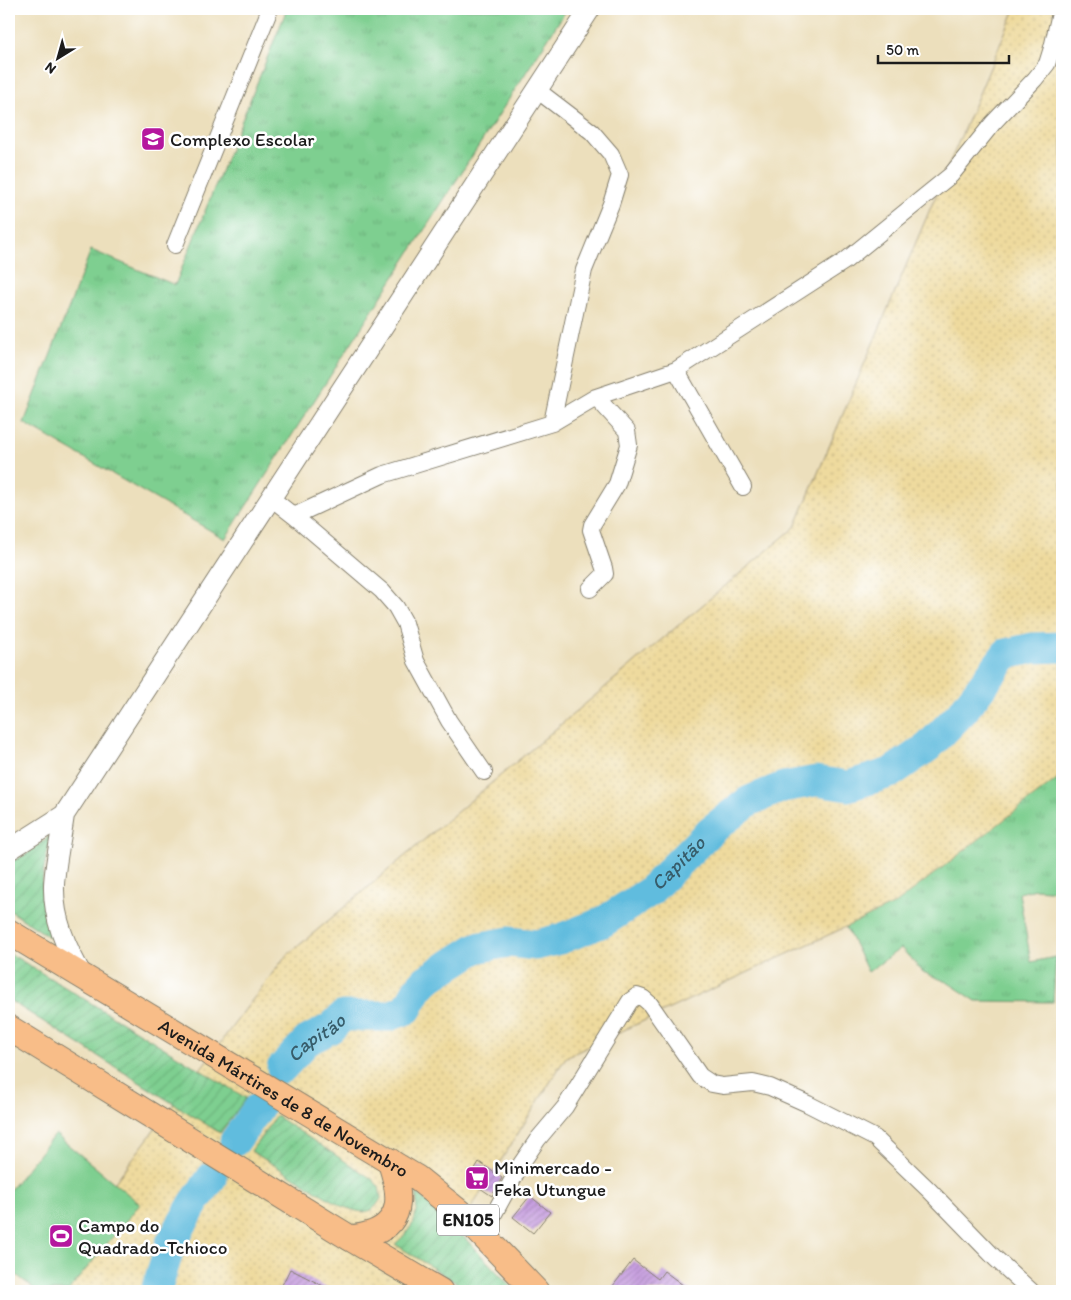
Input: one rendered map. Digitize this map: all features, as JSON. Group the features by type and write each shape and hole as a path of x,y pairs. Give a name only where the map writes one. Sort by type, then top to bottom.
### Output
{"main road":[{"name":"Avenida Mártires de 8 de Novembro","path":"9,932 390,1160 441,1196 483,1234 536,1291"},
{"path":"9,1028 350,1238 440,1291"},
{"path":"350,1238 372,1234 380,1230 387,1226 396,1214 399,1195 390,1160"}],"street":[{"path":"175,245 270,9"},
{"path":"84,978 68,950 56,915 54,885 64,816 590,9"},
{"path":"294,516 382,475 552,424 596,397 676,370 845,261 951,175 993,122 1047,64 1061,9"},
{"path":"537,90 592,132 611,154 620,175 611,204 584,270 552,424"},
{"path":"676,370 743,487"},
{"path":"590,590 605,574 591,530 592,525 617,484 629,445 627,431 596,397"},
{"path":"271,498 382,590 396,607 405,623 416,661 449,721 484,772"},
{"path":"9,850 64,816"},
{"path":"483,1234 521,1164 538,1139 565,1108 630,1001 637,996 650,1004 700,1076 712,1084 723,1086 753,1084 770,1087 874,1138 1031,1291"}],"green space":[{"path":"287,9 567,9 225,539 24,423 91,250 175,285"},
{"path":"1062,744 1062,891 1036,889 1019,893 1031,962 1056,957 1053,1002 976,1001 947,982 923,972 901,948 868,972 829,893"},
{"path":"53,833 45,863 42,893 46,917 54,940 9,910 9,863 27,854"},
{"path":"9,953 246,1098 220,1133 9,1000"},
{"path":"276,1116 372,1179 379,1187 381,1198 373,1209 364,1212 341,1206 251,1151"},
{"name":"Campo do Quadrado-Tchioco","path":"55,1134 140,1204 68,1291 37,1291 9,1269 9,1191"},
{"path":"417,1193 440,1212 515,1291 469,1291 395,1244 406,1233 413,1222"}],"sand":[{"path":"1015,9 1062,9 1062,775 895,904 566,1057 419,1291 65,1291 97,1206 284,958 795,527"}],"building":[{"path":"479,1162 502,1178 492,1196 468,1180"},
{"path":"530,1196 550,1212 533,1233 513,1217"},
{"path":"633,1260 658,1279 664,1271 691,1291 609,1291"},
{"path":"290,1269 333,1291 279,1291"}],"waterway":[{"name":"Capitão","path":"282,1068 307,1041 331,1028 343,1016 389,1016 407,1009 418,989 426,980 476,948 509,942 536,945 560,939 603,922 649,892 710,831 749,801 783,787 816,781 848,786 890,773 928,747 963,711 1006,654 1033,648 1062,647"},
{"name":"Capitão","path":"235,1141 259,1107"},
{"name":"Capitão","path":"156,1291 171,1243 194,1203 212,1177"}],"place":[{"name":"Complexo Escolar","path":"153,139"},
{"name":"Minimercado - Feka Utungue","path":"477,1178"},
{"name":"Campo do Quadrado-Tchioco","path":"61,1236"}]}
